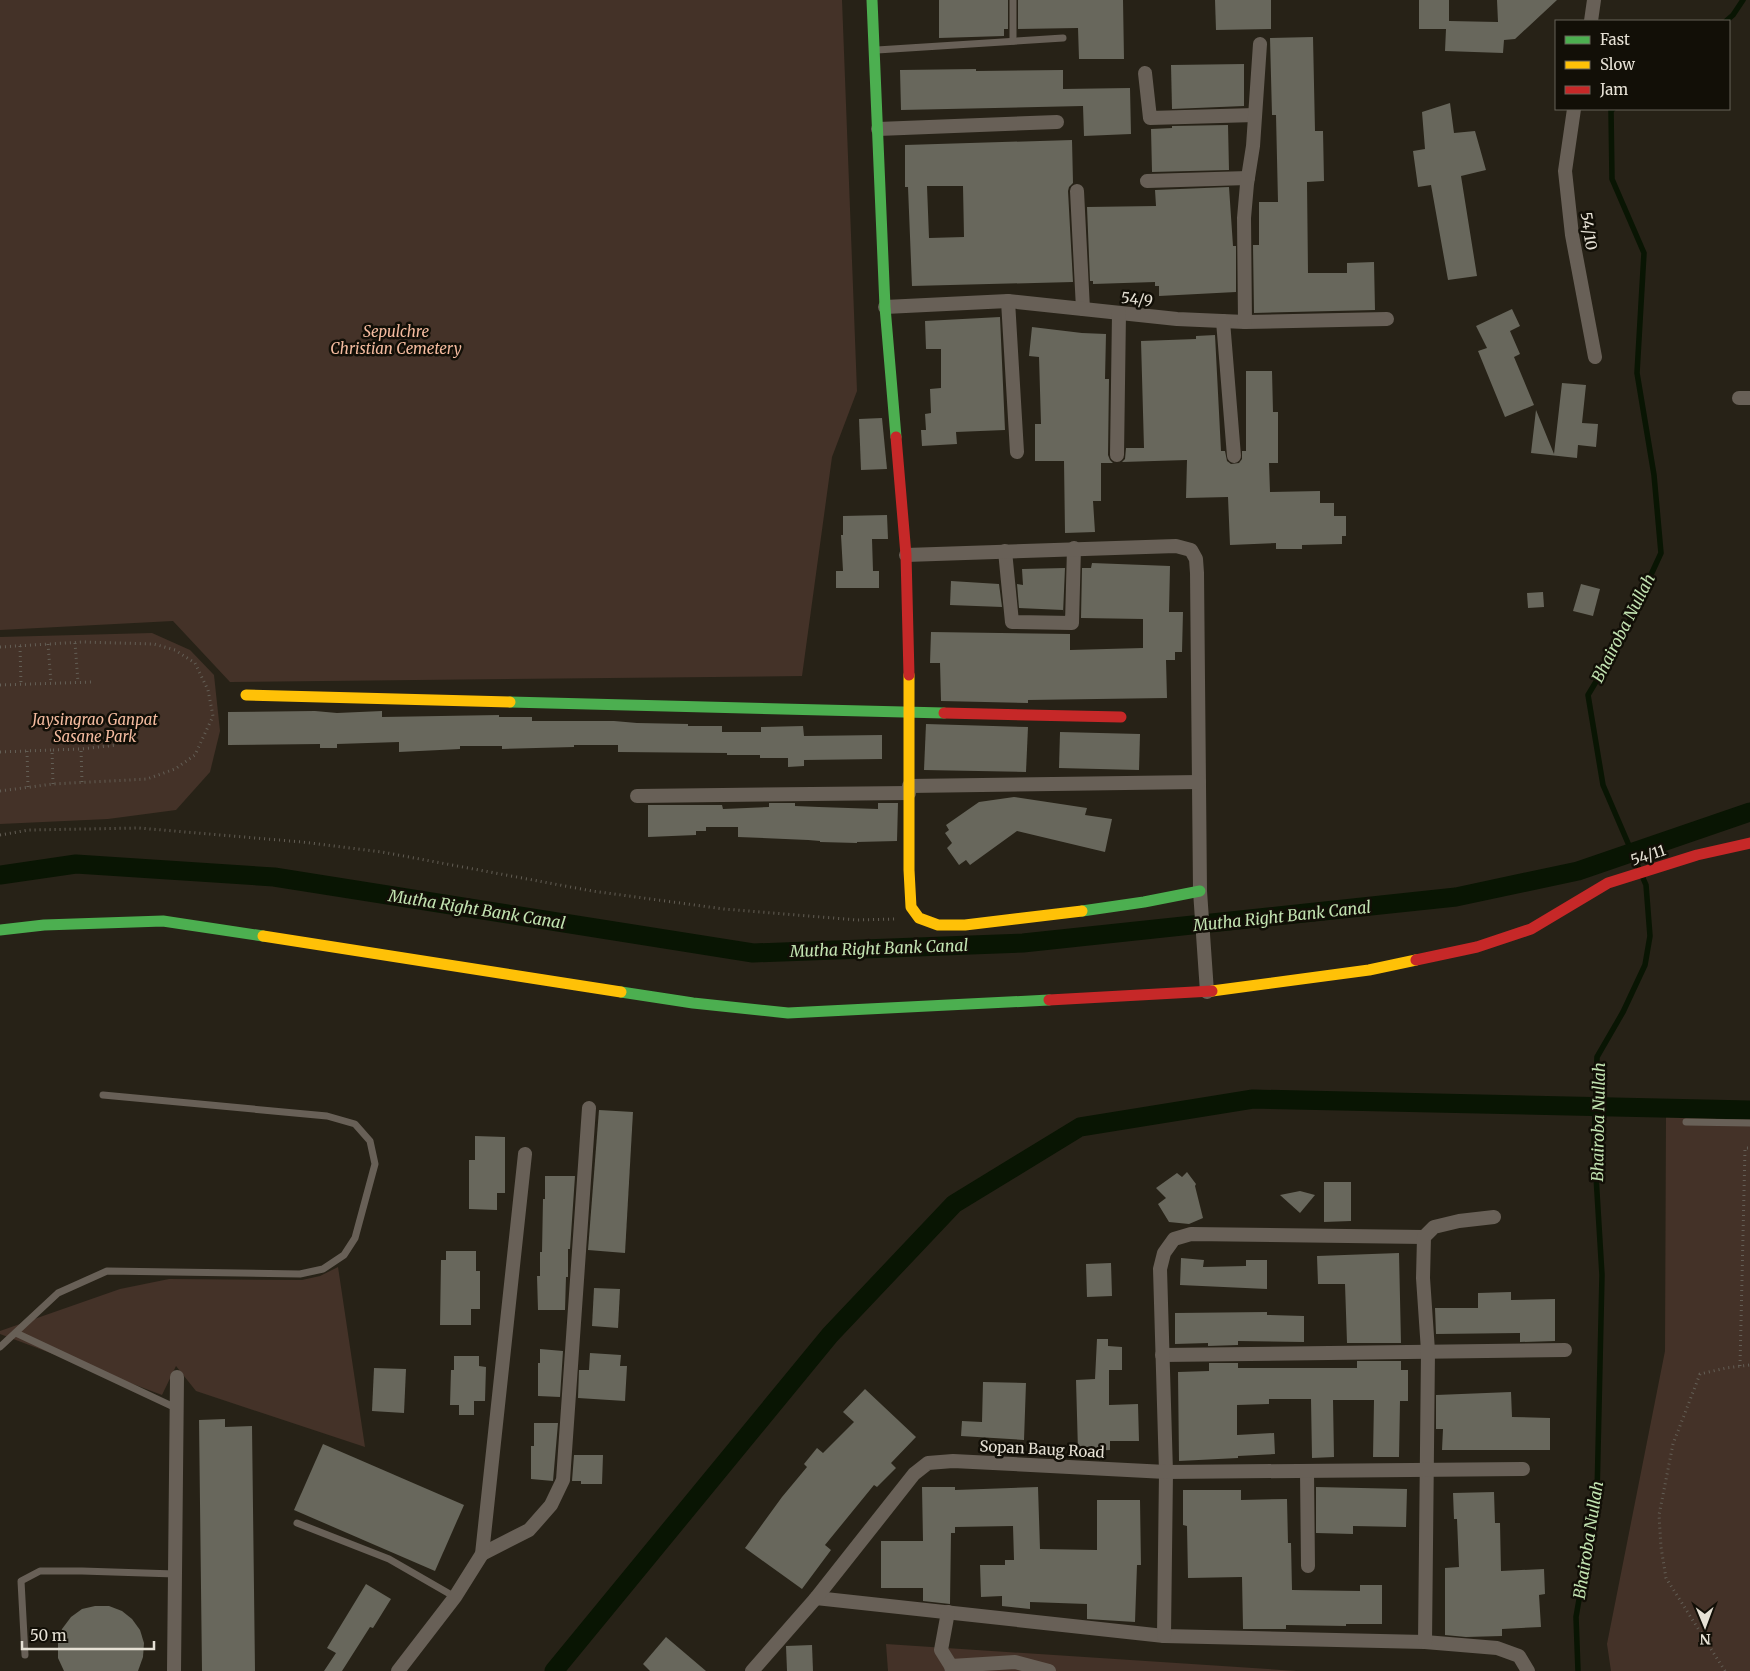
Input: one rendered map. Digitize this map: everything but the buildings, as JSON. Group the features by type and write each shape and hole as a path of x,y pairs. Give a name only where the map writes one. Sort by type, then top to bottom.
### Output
{"street":[{"path":"872,0 885,307 906,555 910,712 909,870 911,907 919,918 938,925 965,925 1071,913 1200,891"},
{"path":"1591,20 1594,0"},
{"path":"1245,322 1244,218 1248,178 1254,146 1260,44"},
{"path":"1145,73 1150,118 1256,115"},
{"name":"54/10","path":"1574,110 1565,171 1572,235 1595,357"},
{"path":"878,129 1057,122"},
{"path":"1147,181 1248,178"},
{"path":"1077,191 1083,309"},
{"path":"1008,301 1018,452"},
{"name":"54/9","path":"885,307 1008,301 1177,319 1245,322 1387,319"},
{"path":"1117,455 1119,313"},
{"path":"1223,321 1234,456"},
{"path":"906,555 1176,546 1191,550 1196,559 1197,573 1200,891 1207,992"},
{"path":"1005,551 1012,622 1072,622 1074,548"},
{"path":"246,695 1121,716"},
{"path":"637,796 1199,782"},
{"name":"54/11","path":"0,930 44,925 163,921 693,1003 788,1013 1207,992 1369,970 1477,947 1531,929 1608,883 1697,855 1750,844"},
{"path":"482,1554 529,1530 551,1505 564,1480 589,1108"},
{"path":"398,1671 454,1596 482,1554 526,1154"},
{"path":"1164,1636 1166,1472 1160,1269 1164,1252 1174,1238 1191,1234 1424,1236 1434,1227 1459,1221 1494,1217"},
{"path":"1424,1236 1423,1278 1428,1351 1425,1642"},
{"path":"1162,1355 1565,1350"},
{"path":"174,1671 177,1377"},
{"name":"Sopan Baug Road","path":"752,1671 816,1598 914,1474 928,1463 953,1461 1166,1472 1524,1470"},
{"path":"1307,1472 1308,1566"},
{"path":"816,1598 1164,1636 1425,1642 1497,1648 1519,1656 1528,1671"},
{"path":"948,1612 941,1650 951,1669 1015,1662 1049,1671"}],"lane":[{"path":"1013,0 1013,41"},
{"path":"874,50 1063,38"},
{"path":"0,1347 58,1293 107,1271 300,1274 323,1269 344,1255 355,1238 374,1164 370,1141 355,1124 327,1116 102,1095"},
{"path":"1686,1122 1750,1123"},
{"path":"16,1333 177,1408"},
{"path":"297,1523 389,1559 454,1596"},
{"path":"25,1655 21,1581 40,1571 175,1574"}],"path":[{"path":"75,643 78,682"},
{"path":"0,647 75,643 154,644 174,650 195,663 208,690 213,716 195,755 175,769 147,778 28,786 0,791"},
{"path":"48,644 51,683"},
{"path":"20,646 21,684"},
{"path":"0,685 93,682"},
{"path":"0,752 81,749 117,745"},
{"path":"81,749 82,782"},
{"path":"52,750 53,784"},
{"path":"27,751 28,786"},
{"path":"0,835 29,830 139,828 302,842 382,852 592,891 724,909 856,920 919,918"},
{"path":"1740,1366 1745,1148 1750,1148"},
{"path":"1725,1671 1666,1578 1661,1547 1659,1515 1673,1444 1700,1374 1750,1365"}],"green space":[{"name":"Sepulchre Christian Cemetery","path":"0,0 842,0 857,391 832,457 802,676 230,682 173,621 0,630"},
{"name":"Jaysingrao Ganpat Sasane Park","path":"152,633 190,650 214,675 220,731 210,772 176,810 108,819 0,824 0,637"},
{"path":"1666,1115 1750,1118 1750,1671 1611,1671 1607,1644 1665,1351"},
{"path":"338,1267 365,1447 196,1391 176,1366 162,1395 0,1334 0,1331 120,1289 169,1279 302,1280 320,1276"},
{"path":"886,1644 1297,1671 888,1671"}],"waterway":[{"name":"Bhairoba Nullah","path":"1727,20 1743,0"},
{"name":"Bhairoba Nullah","path":"1578,1671 1576,1617 1597,1496 1602,1275 1594,1143 1597,1057 1623,1012 1645,965 1650,936 1646,885 1603,785 1588,695 1621,640 1661,553 1654,475 1637,373 1644,253 1612,179 1611,110"},
{"name":"Mutha Right Bank Canal","path":"0,875 76,864 274,877 753,953 1023,943 1456,897 1578,871 1750,812"},
{"path":"554,1671 830,1335 954,1204 1080,1127 1253,1099 1750,1110"}],"traffic: fast":[{"path":"872,0 885,307 896,437"},
{"path":"510,702 944,713"},
{"path":"1082,911 1200,891"},
{"path":"0,930 44,925 163,921 263,936"},
{"path":"621,992 693,1003 788,1013 1049,1000"}],"traffic: slow":[{"path":"909,675 909,870 911,907 919,918 938,925 965,925 1082,911"},
{"path":"246,695 510,702"},
{"path":"263,936 621,992"},
{"path":"1212,991 1369,970 1416,960"}],"traffic: jam":[{"path":"896,437 906,555 909,675"},
{"path":"944,713 1121,717"},
{"path":"1416,960 1477,947 1531,929 1608,883 1697,855 1750,843"},
{"path":"1049,1000 1212,991"}]}
